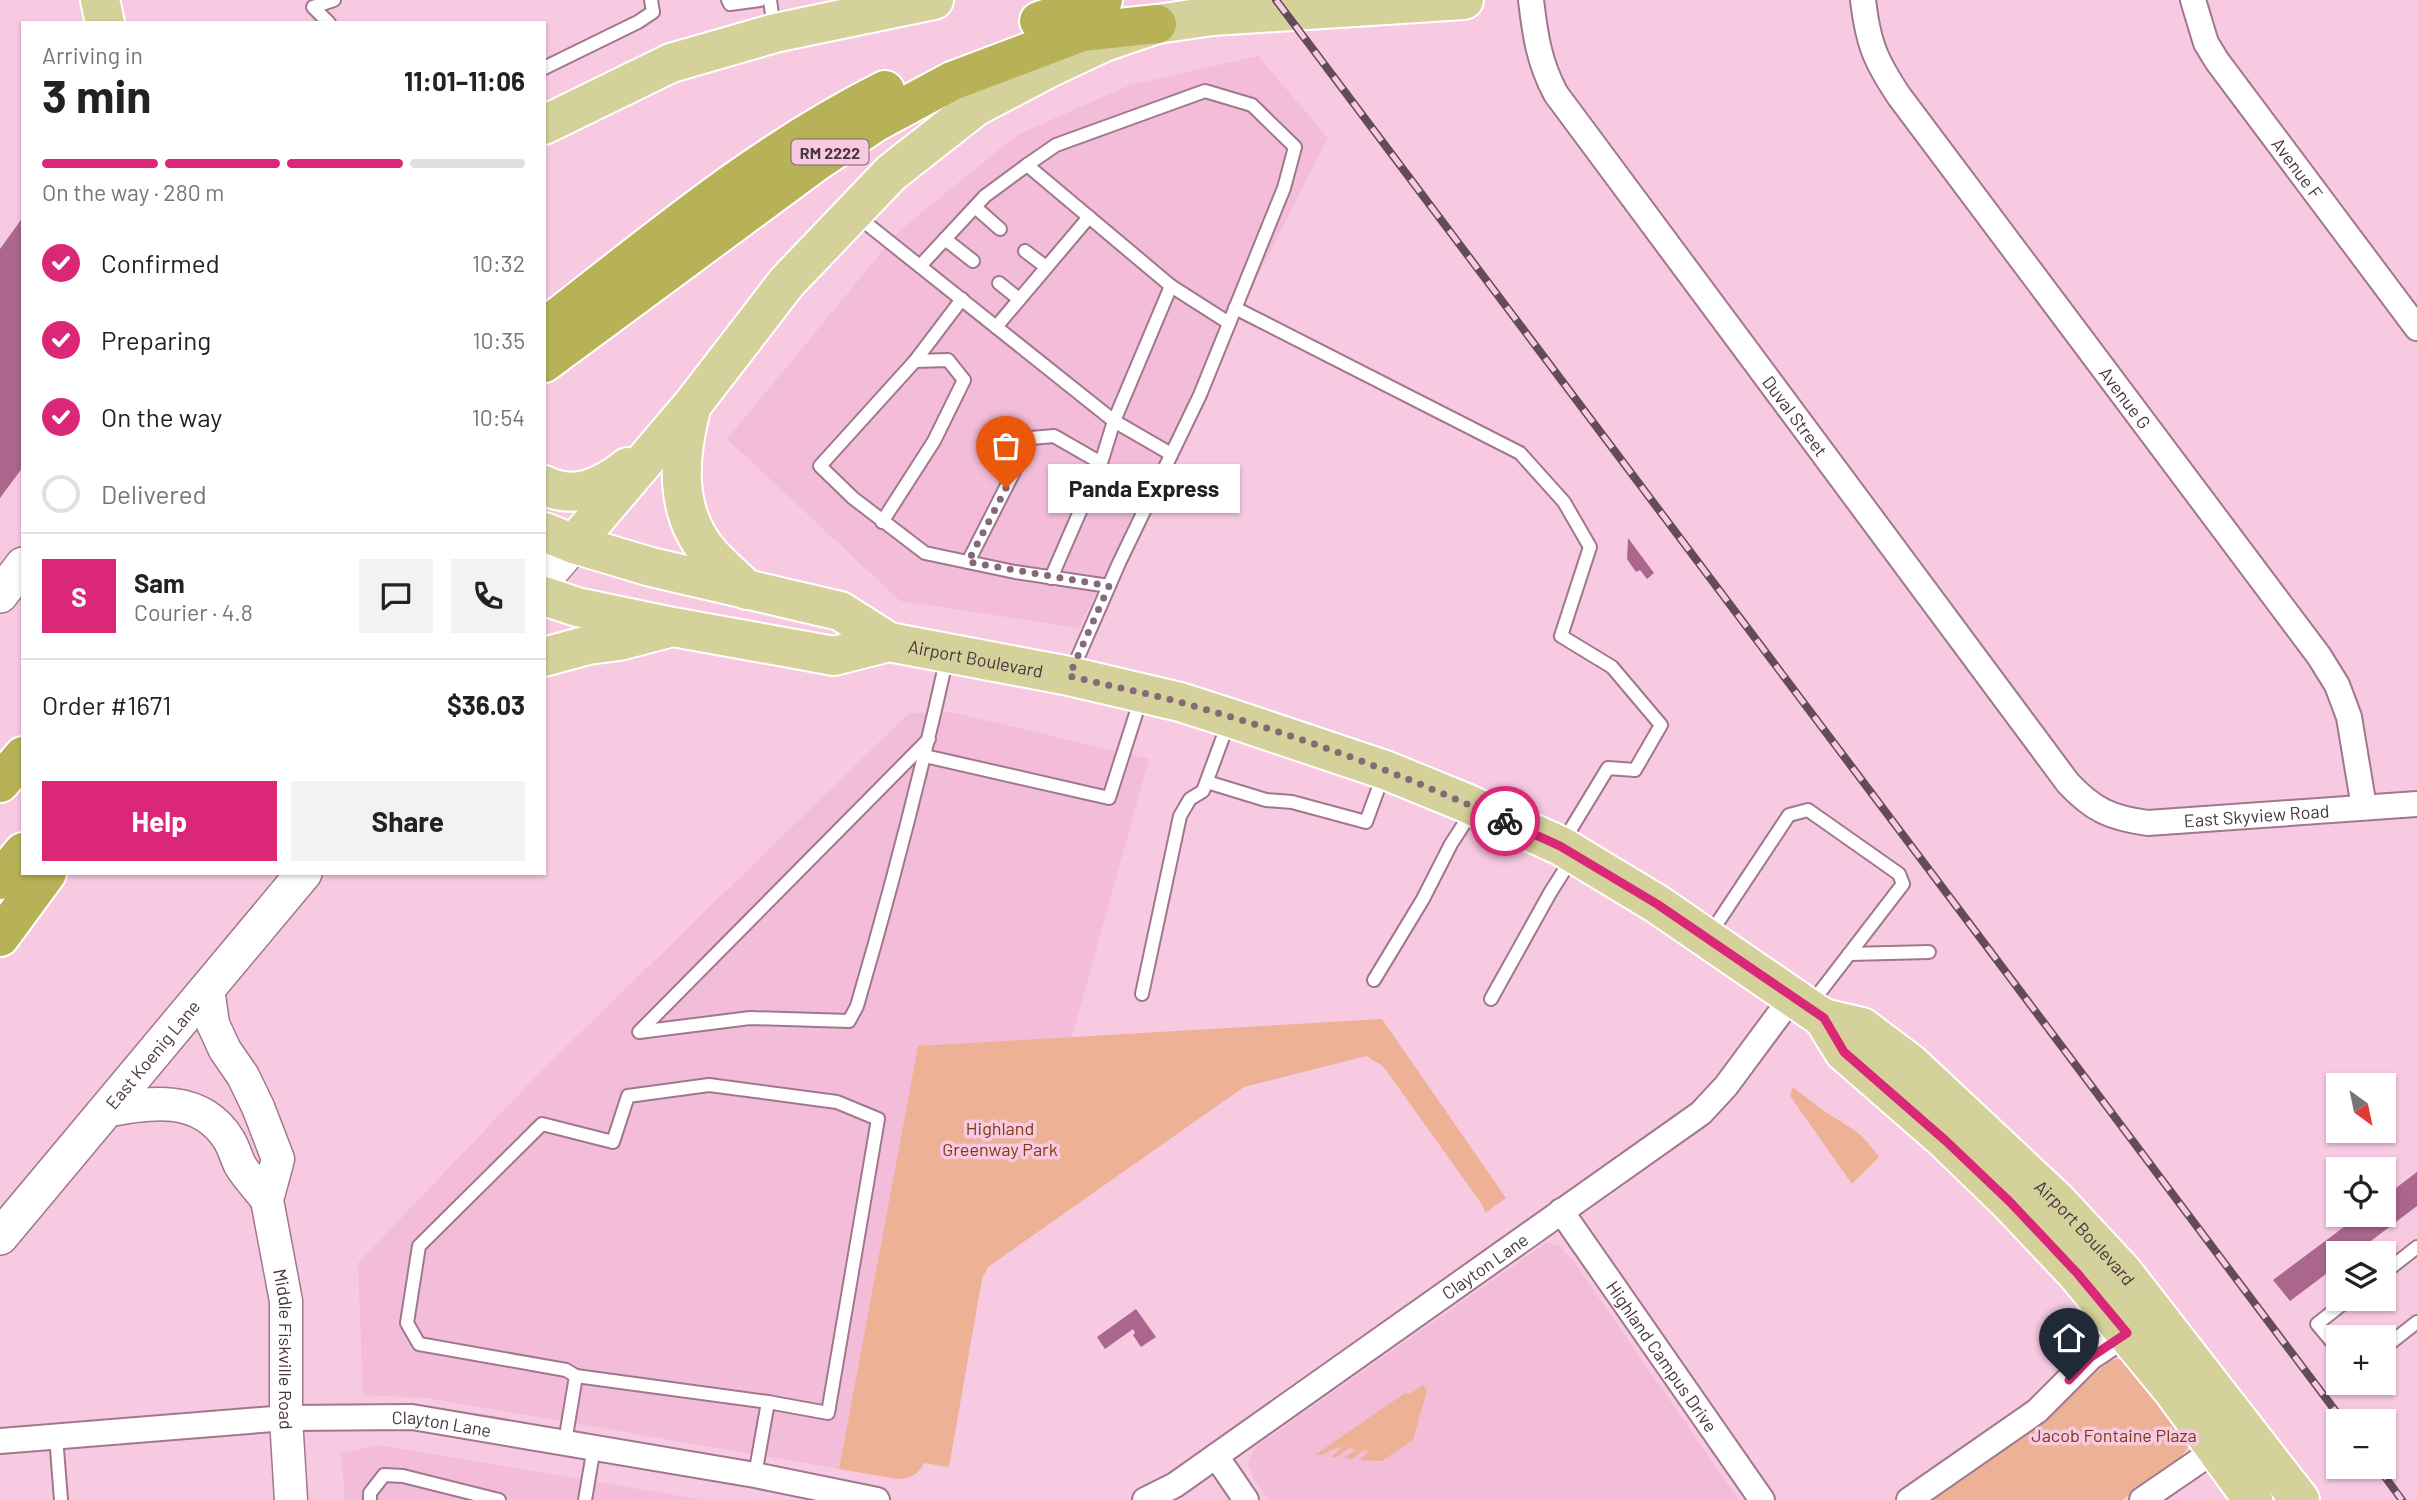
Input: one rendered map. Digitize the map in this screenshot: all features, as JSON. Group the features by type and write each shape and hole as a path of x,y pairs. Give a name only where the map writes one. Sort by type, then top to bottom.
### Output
{"highway":[{"name":"RM 2222","path":"546,326 714,195 750,169 847,109 954,56 1051,16 1103,0"},
{"name":"RM 2222","path":"546,362 816,162 876,122 952,81 1082,32 1157,24"},
{"path":"546,293 714,195"},
{"path":"0,783 21,758"},
{"path":"0,880 21,854"},
{"path":"0,937 46,875"}],"main road":[{"path":"100,0 105,21"},
{"path":"546,124 671,63 768,11 934,0"},
{"name":"RM 2222","path":"1157,24 1213,16 1464,0"},
{"path":"546,574 559,538 693,404 787,282 891,173 975,107 1104,42 1157,24"},
{"path":"546,485 580,493 608,483 634,462 693,404"},
{"path":"693,404 681,467 687,514 710,554 747,590"},
{"name":"Airport Boulevard","path":"559,538 651,567 840,611 889,642 1069,676 1230,718 1385,770 1475,807 1567,850 1708,937 1808,1007 1863,1027 1911,1064 2056,1200 2123,1272 2300,1500"},
{"path":"0,594 21,568"},
{"name":"Airport Boulevard","path":"546,597 577,607 673,627 834,656 889,642"},
{"path":"546,657 673,627"},
{"name":"East Koenig Lane","path":"0,1237 302,875"},
{"name":"Airport Boulevard","path":"1808,1007 1844,1052 1946,1141 2010,1202 2077,1273 2127,1333 2253,1500"},
{"path":"2127,1333 2137,1328 2157,1337 2165,1348 2186,1352"}],"street":[{"name":"Duval Street","path":"1531,0 1537,49 1556,94 2059,772 2082,798 2098,810"},
{"name":"Avenue G","path":"1863,0 1867,33 1879,67 1899,96 2319,656 2337,685 2349,717 2364,807"},
{"name":"Avenue F","path":"2193,0 2206,43 2217,61 2417,328"},
{"name":"East Skyview Road","path":"2098,810 2123,819 2148,823 2417,804"},
{"name":"Middle Fiskville Road","path":"208,988 213,1024 258,1107 278,1159 267,1200 286,1301 286,1418 291,1500"},
{"name":"Clayton Lane","path":"1145,1500 1175,1485 1700,1113 1808,1007"},
{"name":"Middle Fiskville Road","path":"105,1111 148,1103 175,1104 201,1112 218,1125 230,1141 240,1165 267,1200"},
{"name":"Highland Campus Drive","path":"1561,1211 1762,1500"},
{"path":"1909,1500 2037,1411 2091,1357 2127,1333"},
{"name":"Clayton Lane","path":"0,1441 286,1418 412,1417 755,1475 803,1493 877,1500"},
{"path":"2142,1500 2215,1450"},
{"path":"1216,1456 1246,1500"}],"lane":[{"path":"327,21 313,7 334,0"},
{"path":"546,67 638,22 653,12 651,0"},
{"path":"727,0 730,4 768,11"},
{"path":"920,266 985,196 1056,145 1205,91 1252,105 1295,147 1284,188 1200,396 1118,563 1069,676"},
{"path":"1027,165 1171,286 1229,323"},
{"path":"975,207 1000,229"},
{"path":"853,213 1114,421 1171,454"},
{"path":"996,327 1089,217"},
{"path":"945,239 973,261"},
{"path":"1025,251 1046,267"},
{"path":"999,283 1019,299"},
{"path":"1051,578 1101,463 1114,421 1171,286"},
{"path":"962,299 915,361 820,466 853,498 925,553 1051,578 1109,586"},
{"path":"1235,308 1520,453 1564,502 1590,547 1561,636 1612,667 1661,725 1635,770 1608,768 1567,850 1550,893 1491,999"},
{"path":"882,522 934,440 964,380 948,360 915,361"},
{"path":"968,562 1031,438 1054,436 1101,463"},
{"path":"929,739 639,1032 750,1018 849,1021 857,1006 869,966 925,756 929,739 948,653"},
{"path":"925,756 1109,798 1142,693"},
{"path":"1142,994 1180,816 1190,799 1203,791 1230,718"},
{"path":"1207,782 1266,800 1292,803 1366,822 1385,770"},
{"path":"1374,980 1475,807"},
{"path":"1708,937 1789,815 1808,810 1899,874 1903,884 1808,1007"},
{"path":"1849,954 1929,952"},
{"path":"709,1085 837,1102 878,1119 828,1413 768,1402 576,1376 566,1370 419,1344 407,1323 419,1246 542,1124 613,1142 628,1096 709,1085"},
{"path":"2396,1264 2417,1247"},
{"path":"2326,1335 2317,1324 2334,1311"},
{"path":"2396,1339 2417,1322"},
{"path":"565,1442 576,1376"},
{"path":"755,1475 768,1402"},
{"path":"56,1436 61,1500"},
{"path":"585,1500 594,1447"},
{"path":"370,1500 370,1493 384,1475 403,1476 499,1500"}],"shaded area":[{"path":"1258,56 1328,138 1079,628 900,601 727,439 899,231 1017,135 1130,85"},
{"path":"21,220 21,470 0,498 0,249"},
{"path":"1628,538 1654,573 1647,579 1640,570 1636,572 1627,559"},
{"path":"951,712 1149,759 1072,1037 918,1047 839,1469 427,1398 363,1395 358,1263 545,1067 909,713"},
{"path":"2417,1172 2417,1206 2396,1222 2396,1188"},
{"path":"2344,1227 2389,1227 2371,1241 2326,1241 2326,1274 2290,1301 2273,1280"},
{"path":"1546,1243 1558,1245 1572,1259 1739,1500 1269,1500 1248,1466 1249,1459 1258,1445"},
{"path":"1136,1309 1156,1337 1141,1347 1133,1335 1133,1329 1105,1349 1097,1337"},
{"path":"378,1445 704,1500 345,1500 341,1453"}],"green space":[{"name":"Highland Greenway Park","path":"1382,1019 1506,1198 1485,1213 1483,1206 1383,1066 1366,1056 1244,1087 988,1267 982,1279 949,1467 924,1463 913,1476 897,1479 839,1469 918,1046"},
{"path":"1793,1087 1860,1135 1879,1157 1852,1184 1790,1096"},
{"name":"Jacob Fontaine Plaza","path":"2118,1359 2126,1362 2188,1436 2189,1446 2179,1460 2122,1500 1934,1500 2036,1428 2109,1361"},
{"path":"1423,1385 1427,1391 1413,1440 1382,1461 1360,1460 1369,1451 1364,1450 1352,1459 1344,1458 1355,1450 1349,1448 1337,1457 1331,1457 1342,1447 1315,1455 1405,1393 1410,1394"}],"railway":[{"path":"1276,0 2334,1409"},
{"path":"2387,1479 2402,1500"}],"way so far":[{"path":"1006,488 968,562 1109,586 1069,676 1180,702 1282,734 1385,770 1505,821"}],"place":[{"name":"Panda Express","path":"1006,488"}],"route":[{"path":"1505,821 1560,846 1657,904 1824,1018 1844,1052 1946,1141 2010,1202 2077,1273 2127,1333 2091,1357 2069,1380"}]}
